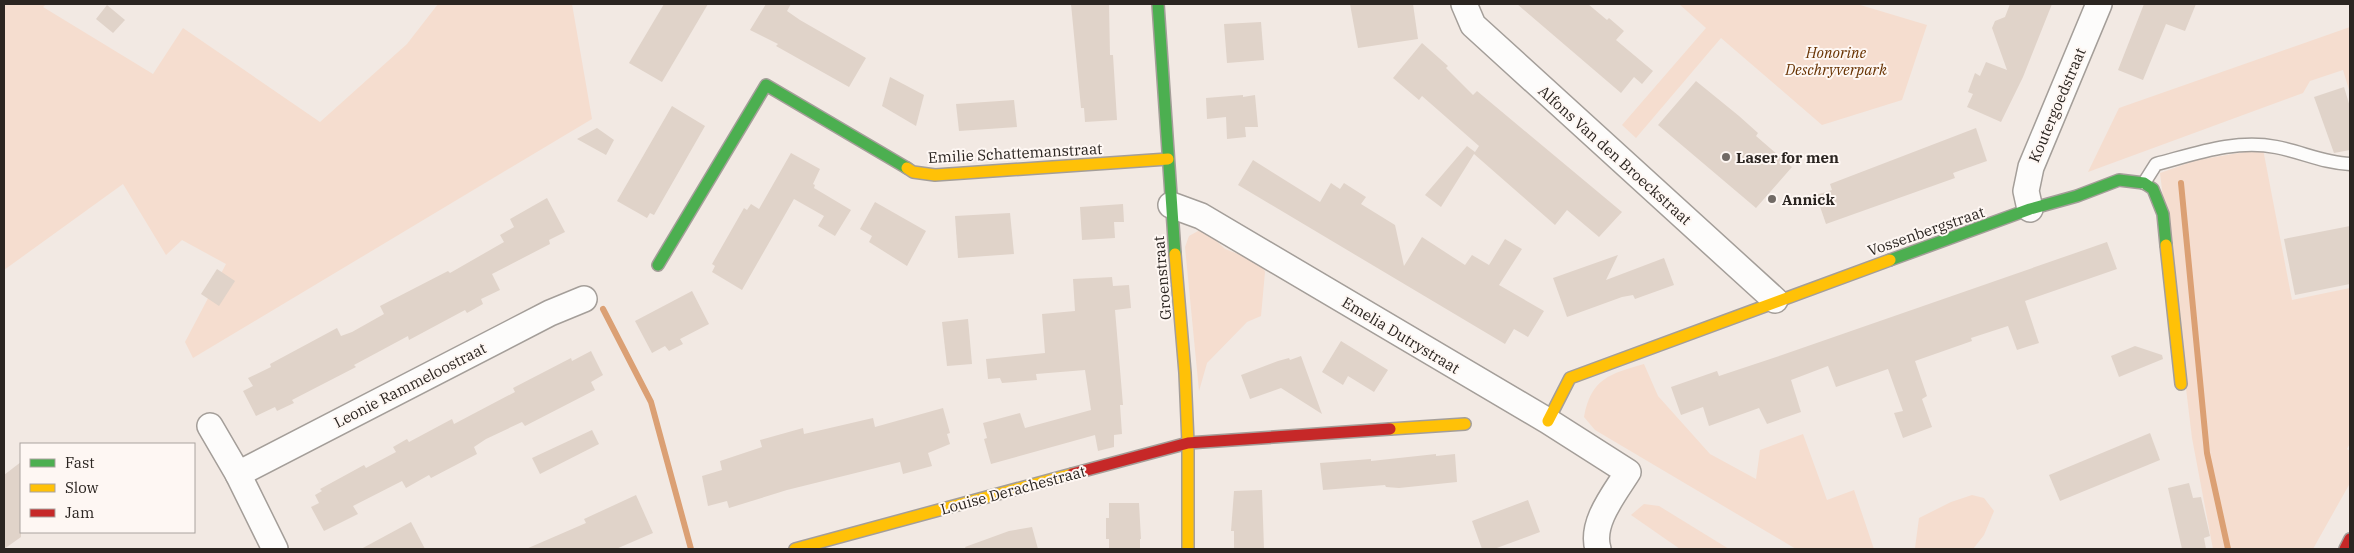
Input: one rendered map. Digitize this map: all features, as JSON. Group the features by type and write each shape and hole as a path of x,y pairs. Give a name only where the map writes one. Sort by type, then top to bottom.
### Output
{"main road":[{"name":"Groenstraat","path":"1158,4 1171,206 1185,373 1188,443 1188,549"},
{"name":"Emilie Schattemanstraat","path":"658,265 766,86 913,172 935,175 1168,159"},
{"name":"Vossenbergstraat","path":"1548,421 1570,378 1775,300 2030,209 2077,196 2119,180 2144,183"},
{"path":"2144,183 2153,189 2163,214 2181,384"},
{"path":"1188,443 1465,424"},
{"name":"Louise Derachestraat","path":"795,549 839,544 1188,443"},
{"path":"2345,549 2350,539"}],"street":[{"name":"Alfons Van den Broeckstraat","path":"1464,4 1473,25 1775,300"},
{"name":"Koutergoedstraat","path":"2030,209 2026,191 2031,167 2099,4"},
{"name":"Emelia Dutrystraat","path":"1171,206 1201,216 1548,421 1628,472 1603,515 1598,530 1598,549"},
{"name":"Leonie Rammeloostraat","path":"238,474 550,313 584,299"},
{"path":"210,426 238,474 275,549"}],"lane":[{"path":"2144,183 2156,164 2228,145 2275,146 2332,163 2350,164"}],"green space":[{"path":"4,4 46,4 43,7 153,74 183,28 320,122 407,44 438,4 572,4 592,119 193,358 185,342 226,264 182,240 166,255 123,184 4,270"},
{"name":"Honorine Deschryverpark","path":"1679,4 1857,4 1927,25 1902,100 1822,125 1721,38 1636,138 1622,125 1706,28"},
{"path":"2350,27 2350,93 2343,70 2310,81 2303,93 2088,172 2119,108"},
{"path":"2263,149 2292,300 2350,288 2350,443 2347,449 2350,451 2350,483 2313,549 2213,549 2192,438 2160,173 2197,160"},
{"path":"1198,231 1208,233 1225,249 1254,260 1263,266 1265,272 1261,316 1247,322 1207,363 1199,391 1185,247 1189,236"},
{"path":"1644,364 1658,396 1710,454 1756,479 1760,450 1803,434 1827,500 1854,490 1874,549 1796,549 1595,430 1584,417 1587,404 1597,386 1612,375"},
{"path":"1972,495 1984,498 1994,511 1984,535 1973,549 1910,549 1915,548 1919,518 1951,502"},
{"path":"1644,504 1659,506 1729,549 1680,549 1631,515"}],"building":[{"path":"664,4 708,4 662,82 629,63"},
{"path":"766,4 791,4 787,11 866,58 849,87 776,46 778,44 750,30"},
{"path":"1071,4 1109,4 1110,55 1113,55 1117,120 1085,122 1084,108 1081,108"},
{"path":"1350,4 1413,4 1418,39 1358,48"},
{"path":"1517,4 1588,4 1624,31 1616,40 1653,71 1642,84 1634,77 1621,93"},
{"path":"2010,4 2052,4 2023,77 2001,122 1967,107 1973,94 1968,92 1975,73 1980,76 1986,62 2007,70 1992,28 1995,21 2005,17"},
{"path":"2144,4 2196,4 2185,31 2166,24 2143,80 2118,70"},
{"path":"107,5 125,20 113,33 96,19"},
{"path":"1261,22 1264,60 1227,63 1224,24"},
{"path":"1422,43 1448,66 1446,68 1473,95 1477,91 1622,212 1599,237 1567,210 1555,225 1474,154 1441,207 1425,195 1467,146 1475,152 1479,146 1422,96 1419,100 1393,78"},
{"path":"890,77 924,95 916,126 882,106"},
{"path":"1696,81 1758,133 1756,136 1792,167 1756,208 1658,125"},
{"path":"2344,87 2350,107 2350,150 2334,153 2314,97"},
{"path":"1243,95 1243,97 1255,95 1258,127 1245,127 1246,137 1227,139 1226,117 1207,119 1206,98"},
{"path":"1014,100 1017,127 959,131 956,104"},
{"path":"672,106 705,126 654,215 650,213 647,218 617,201"},
{"path":"597,128 614,140 606,155 577,139"},
{"path":"1976,128 1987,161 1953,173 1955,178 1826,224 1816,195 1832,190 1830,184"},
{"path":"791,153 820,169 813,184 815,185 814,188 851,210 835,236 818,226 824,216 794,199 742,290 712,272 715,266 712,264 744,208 747,210 751,204 759,209"},
{"path":"1253,160 1320,202 1331,183 1340,189 1344,183 1366,197 1361,204 1395,225 1404,266 1422,237 1465,265 1472,255 1489,265 1505,239 1522,249 1499,285 1544,311 1528,337 1514,329 1505,344 1238,185"},
{"path":"547,198 565,232 549,240 550,244 492,274 500,290 481,299 483,304 467,313 465,310 409,340 408,336 354,365 356,367 292,400 294,403 277,411 275,407 256,416 243,391 253,386 248,378 271,367 270,364 337,328 341,336 352,332 384,314 380,306 448,271 450,273 504,242 500,235 514,227 510,219"},
{"path":"875,202 926,231 907,266 869,242 872,236 860,229"},
{"path":"1123,204 1124,222 1114,222 1115,238 1082,240 1080,207"},
{"path":"1010,213 1014,254 958,258 955,216"},
{"path":"2350,226 2350,284 2295,295 2284,239"},
{"path":"2107,242 2117,269 2025,301 2039,343 2017,350 2008,326 1971,338 1972,341 1915,361 1927,396 1922,399 1932,427 1903,438 1894,413 1903,411 1888,369 1836,387 1828,366 1791,380 1801,412 1767,424 1759,408 1709,426 1703,407 1681,415 1671,387 1717,371 1719,376"},
{"path":"1618,255 1606,280 1664,258 1674,285 1635,299 1633,295 1622,297 1567,317 1553,278"},
{"path":"217,269 235,281 219,306 201,294"},
{"path":"1112,277 1113,286 1129,285 1131,308 1115,310 1123,405 1120,405 1122,434 1114,435 1114,447 1098,451 1095,435 991,464 984,439 987,438 983,423 1020,413 1025,428 1091,410 1085,370 1036,374 1037,380 1002,383 1000,378 988,379 986,359 1045,353 1042,314 1075,311 1073,279"},
{"path":"692,291 709,324 680,339 683,344 669,351 665,346 652,353 635,321"},
{"path":"968,319 972,364 947,366 942,322"},
{"path":"1341,341 1388,370 1374,392 1348,376 1343,385 1322,372"},
{"path":"2135,346 2162,355 2163,359 2119,377 2111,356"},
{"path":"591,351 603,375 591,382 595,390 525,426 522,422 486,439 474,447 477,454 431,478 429,475 406,488 402,481 353,506 358,514 324,531 311,507 319,503 315,495 322,491 320,489 364,465 366,468 396,452 393,447 407,439 409,442 452,419 454,424 515,392 513,388 571,358 572,361"},
{"path":"1301,356 1322,414 1281,388 1250,399 1241,375 1278,361 1289,358 1290,360"},
{"path":"943,408 950,433 947,434 950,444 928,453 932,466 903,474 900,462 787,490 729,508 727,501 708,506 702,476 722,470 720,461 762,447 760,440 803,428 804,434 873,418 875,427"},
{"path":"592,430 599,444 540,474 532,458"},
{"path":"2150,433 2160,460 2060,501 2049,475"},
{"path":"1436,454 1436,456 1455,454 1457,482 1399,488 1386,487 1385,485 1323,490 1320,463 1371,459 1371,461"},
{"path":"20,463 21,537 4,549 4,475"},
{"path":"2189,483 2193,498 2201,497 2210,536 2204,538 2206,549 2182,549 2168,488"},
{"path":"1262,490 1264,549 1234,549 1234,531 1231,531 1234,491"},
{"path":"636,495 653,533 616,549 526,549 586,523 584,519"},
{"path":"1528,500 1540,532 1494,549 1482,549 1472,521"},
{"path":"1109,503 1139,503 1140,549 1109,549 1109,539 1106,539 1106,518 1109,518"},
{"path":"411,522 425,549 361,549"},
{"path":"1032,527 1038,549 966,549 965,547 1009,531"}],"waterway":[{"path":"2181,183 2207,453 2228,549"},
{"path":"603,309 651,402 691,549"}],"traffic: fast":[{"path":"1158,4 1175,254"},
{"path":"658,265 766,85 907,168"},
{"path":"1890,260 2030,209 2077,196 2119,180 2144,183 2153,189 2163,214 2166,245"}],"traffic: slow":[{"path":"907,168 913,172 935,175 1168,159"},
{"path":"2166,245 2181,384"},
{"path":"1175,254 1185,373 1188,443 1188,549"},
{"path":"1548,421 1570,378 1890,260"},
{"path":"1390,429 1465,424"},
{"path":"795,549 1072,474"}],"traffic: jam":[{"path":"1072,474 1188,443 1390,429"},
{"path":"2345,549 2350,539"}],"place":[{"name":"Laser for men","path":"1726,157"},
{"name":"Annick","path":"1772,199"}]}
